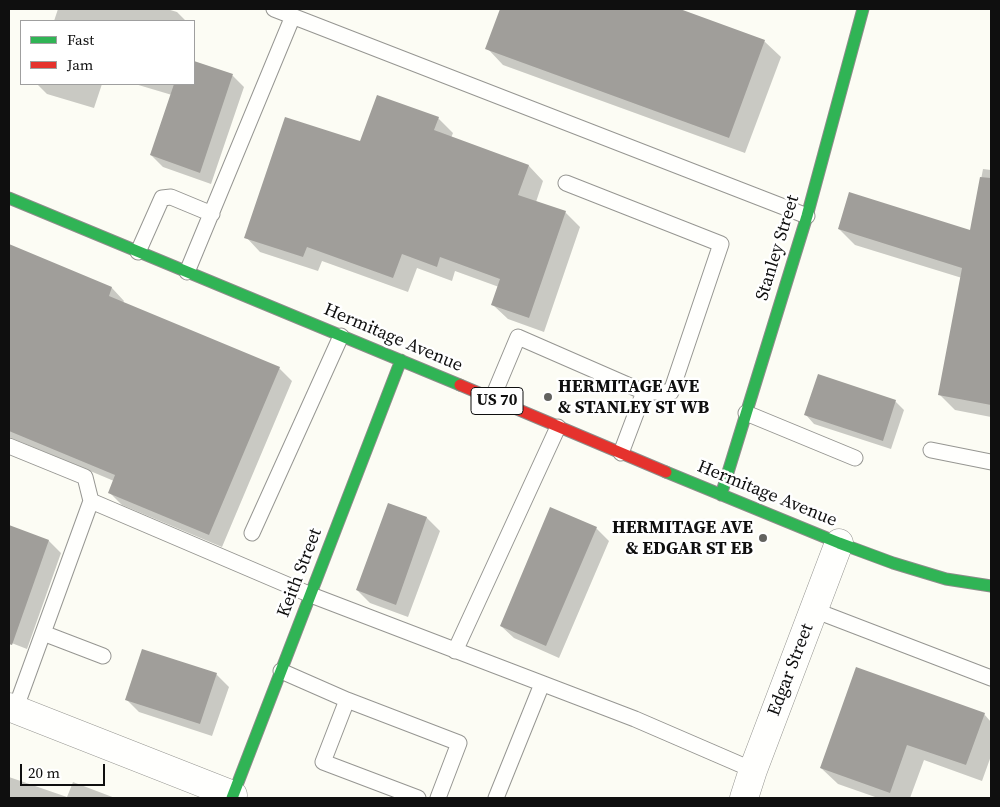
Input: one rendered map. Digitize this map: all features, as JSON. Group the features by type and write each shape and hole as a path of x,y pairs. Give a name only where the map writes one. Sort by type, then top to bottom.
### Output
{"main road":[{"name":"Stanley Street","path":"721,495 807,216 863,9"},
{"name":"Hermitage Avenue","path":"9,198 839,543 893,563 946,579 991,586"},
{"name":"Keith Street","path":"232,797 401,360"}],"street":[{"name":"Edgar Street","path":"744,798 839,543"},
{"path":"12,708 232,797"}],"lane":[{"path":"274,9 807,216"},
{"path":"187,272 293,16"},
{"path":"492,399 518,337 644,392 671,392 721,244 566,183"},
{"path":"138,252 162,198 171,197 212,214"},
{"path":"252,533 341,336"},
{"path":"621,453 644,392"},
{"path":"746,413 855,458"},
{"path":"455,651 558,427"},
{"path":"9,446 85,477 92,502 43,633 12,708"},
{"path":"931,450 991,462"},
{"path":"92,502 311,595 635,719 753,770"},
{"path":"814,610 991,678"},
{"path":"43,633 103,656"},
{"path":"281,671 347,700 459,743 438,798"},
{"path":"496,798 542,684"},
{"path":"347,700 323,762 418,798"}],"building":[{"path":"500,9 680,9 765,40 729,138 485,49"},
{"path":"195,61 233,74 200,173 150,155 174,85 195,85"},
{"path":"377,95 439,117 434,130 529,165 518,195 566,211 529,318 491,305 500,279 440,257 437,267 402,254 393,278 307,247 303,257 244,238 285,117 360,141"},
{"path":"980,177 991,178 991,405 938,395 962,268 838,229 849,192 970,230"},
{"path":"9,244 112,287 109,296 280,367 209,535 108,493 115,475 9,431"},
{"path":"818,374 896,400 883,441 804,415"},
{"path":"388,503 427,517 396,605 356,590"},
{"path":"550,507 597,527 546,646 500,626"},
{"path":"9,525 49,540 12,645 9,644"},
{"path":"142,649 217,673 200,724 125,700"},
{"path":"856,667 985,713 966,765 907,745 890,793 820,768"}],"traffic: fast":[{"path":"721,495 807,216 863,9"},
{"path":"9,198 460,385"},
{"path":"232,798 401,360"},
{"path":"666,472 839,543 893,563 946,579 991,586"}],"traffic: jam":[{"path":"460,385 666,472"}],"place":[{"name":"HERMITAGE AVE & STANLEY ST WB","path":"548,397"},
{"name":"HERMITAGE AVE & EDGAR ST EB","path":"763,538"}]}
